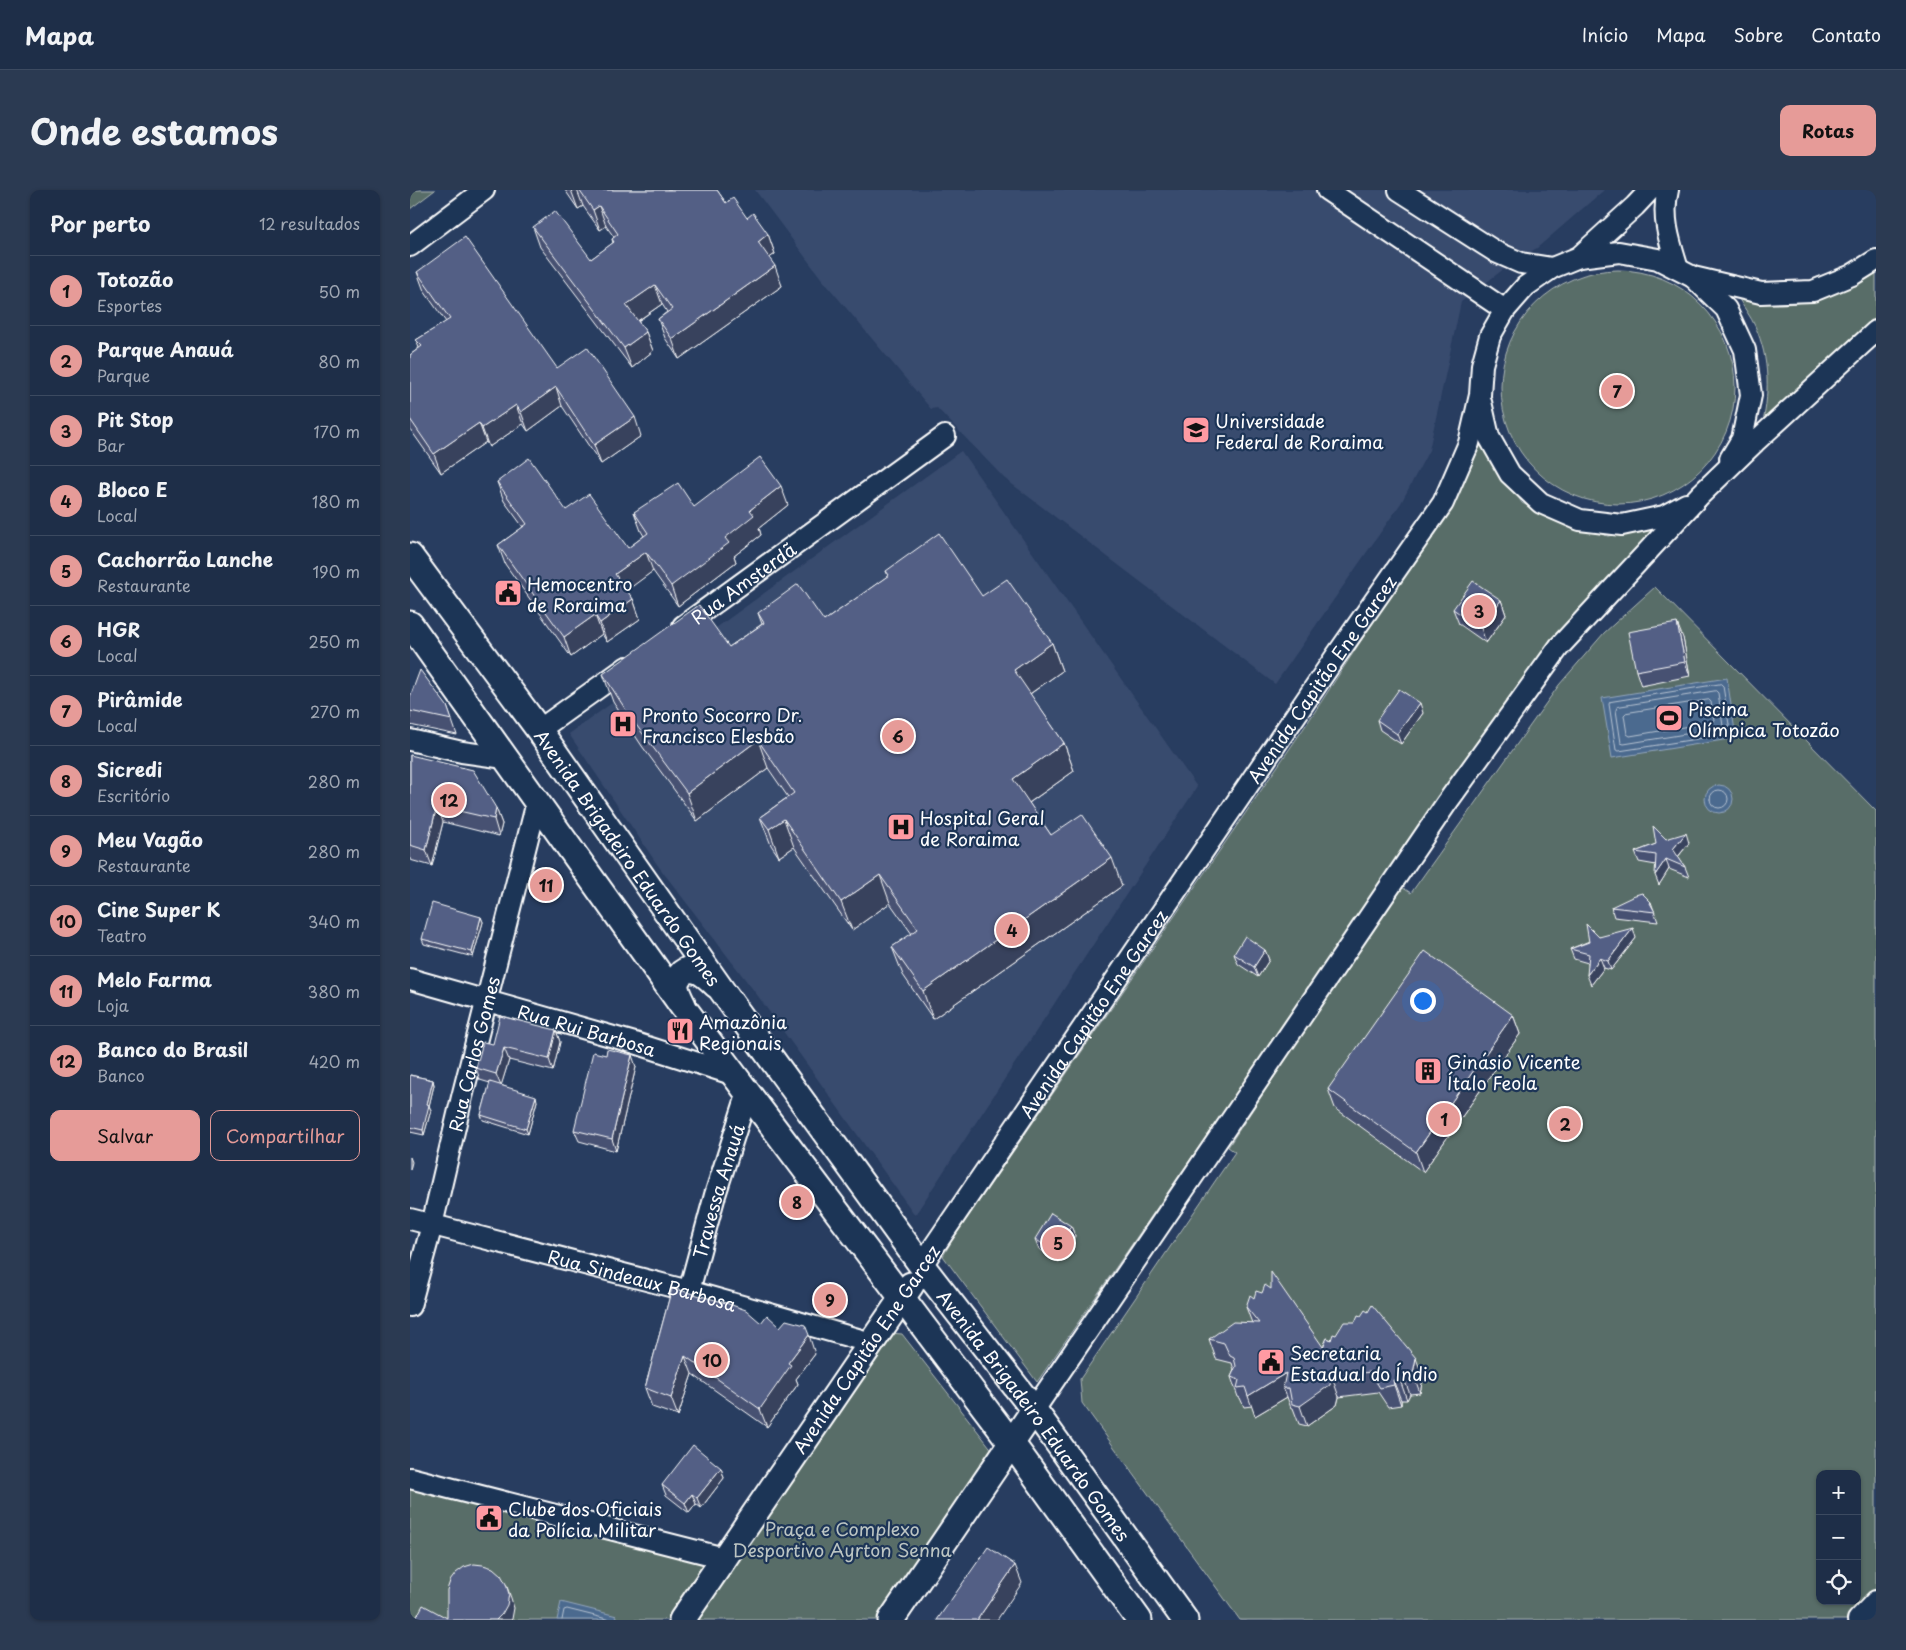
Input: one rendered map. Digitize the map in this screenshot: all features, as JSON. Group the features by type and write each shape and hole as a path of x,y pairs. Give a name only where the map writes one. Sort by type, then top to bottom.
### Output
{"main road":[{"name":"Avenida Brigadeiro Eduardo Gomes","path":"410,556 539,730 723,992 922,1266 1034,1410 1185,1620"},
{"name":"Avenida Brigadeiro Eduardo Gomes","path":"410,624 683,1007 1011,1443 1139,1620"},
{"path":"646,953 667,968 675,969 682,966 687,954 686,945 678,928"},
{"path":"683,1007 677,992 676,982 685,971 698,971 723,992"},
{"name":"Avenida Capitão Ene Garcez","path":"682,1620 903,1299 922,1266"},
{"name":"Avenida Capitão Ene Garcez","path":"891,1620 1034,1410"}],"street":[{"path":"410,246 484,190"},
{"path":"1327,190 1505,310"},
{"path":"1399,190 1496,252 1522,263 1552,268"},
{"path":"1579,257 1650,190"},
{"path":"1668,190 1665,200 1667,236 1686,273"},
{"name":"Avenida Capitão Ene Garcez","path":"922,1266 1320,680 1443,503 1469,443 1480,395 1482,365 1488,343 1505,310 1526,286 1552,268 1579,257 1619,252 1658,259 1686,273 1761,293 1813,291 1852,275 1876,260"},
{"name":"Avenida Capitão Ene Garcez","path":"1686,273 1726,309 1746,350 1751,395 1742,439 1718,478"},
{"name":"Avenida Capitão Ene Garcez","path":"1034,1410 1446,804 1559,647 1700,495 1876,331"},
{"name":"Avenida Capitão Ene Garcez","path":"1480,395 1489,437 1510,474 1541,503 1580,520 1622,525 1664,516 1700,495"},
{"name":"Rua Amsterdã","path":"670,636 945,436"},
{"path":"539,730 645,654"},
{"path":"410,740 462,752 505,758"},
{"name":"Rua Carlos Gomes","path":"410,1306 432,1225 537,802"},
{"name":"Rua Rui Barbosa","path":"410,979 635,1043 741,1084"},
{"name":"Travessa Anauá","path":"689,1291 715,1195 741,1084"},
{"name":"Rua Sindeaux Barbosa","path":"410,1219 689,1291 872,1343"},
{"path":"410,1478 724,1558"},
{"path":"1858,1620 1876,1601"}],"shaded area":[{"name":"Universidade Federal de Roraima","path":"755,190 1604,190 1537,248 1514,261 1461,302 1429,450 1401,503 1275,684 1004,478 937,408 931,409 821,278"},
{"name":"Hospital Geral de Roraima","path":"961,451 1197,787 915,1215 758,996 659,867 569,734"}],"green space":[{"path":"410,190 435,190 410,209"},
{"path":"1607,270 1629,270 1663,279 1683,290 1701,304 1715,322 1726,342 1733,364 1735,387 1733,410 1726,432 1715,452 1701,470 1673,490 1652,499 1629,504 1607,504 1584,499 1563,490 1544,478 1527,461 1515,442 1506,421 1501,398 1501,376 1506,353 1515,332 1527,313 1544,296 1563,284 1584,275"},
{"path":"1876,271 1876,325 1761,430 1767,391 1764,351 1752,319 1739,299 1776,304 1807,301 1843,289"},
{"path":"1482,442 1522,503 1565,525 1608,536 1667,523 1586,607 1516,687 1037,1382 943,1256 1308,722 1453,500"},
{"path":"1655,587 1876,811 1876,1620 1240,1620 1082,1403 1080,1379 1235,1152 1228,1147 1400,886 1411,893 1559,685 1604,633"},
{"name":"Praça e Complexo Desportivo Ayrton Senna","path":"889,1333 902,1334 993,1451 880,1620 698,1620 702,1606"},
{"name":"Clube dos Oficiais da Polícia Militar","path":"410,1478 724,1558 682,1620 410,1620"}],"water":[{"name":"Piscina Olímpica Totozão","path":"1727,678 1736,738 1612,758 1602,698"},
{"path":"1719,785 1729,789 1733,799 1729,809 1719,813 1709,809 1705,799 1709,789"},
{"path":"561,1602 617,1616 616,1620 557,1620"}],"building":[{"path":"579,190 717,190 726,203 733,198 747,218 753,213 768,234 758,242 775,266 672,339 658,319 672,309 655,285 626,305 646,332 624,348 533,227 555,211 591,259 614,242 612,239 618,234 599,206 593,210"},
{"path":"465,237 557,368 587,347 635,417 594,445 556,387 521,412 516,405 482,428 479,423 434,454 410,419 410,355 422,346 416,340 450,319 417,272"},
{"path":"760,457 781,486 750,510 754,515 725,538 729,543 671,586 646,552 615,574 633,599 600,623 595,615 564,637 498,545 527,524 497,482 529,458 566,510 589,494 628,548 648,533 634,512 678,483 694,507"},
{"path":"939,533 982,596 1007,579 1052,643 1014,670 1064,743 1013,779 1051,835 1082,814 1112,858 923,991 892,947 918,929 880,875 841,902 784,819 769,829 760,817 794,793 758,740 687,793 631,718 603,674 699,605 729,647 764,623 758,613 798,584 824,621 889,575 886,571"},
{"path":"1473,581 1501,600 1481,628 1453,609"},
{"path":"1677,623 1685,662 1636,671 1628,632"},
{"path":"420,670 447,706 452,720 410,711 410,697"},
{"path":"1399,689 1420,703 1397,734 1377,720"},
{"path":"410,755 473,770 496,808 494,819 437,806 426,850 410,845"},
{"path":"1653,826 1666,839 1686,833 1673,849 1685,867 1666,859 1655,875 1656,855 1635,852 1656,844"},
{"path":"1642,893 1651,902 1655,912 1611,907 1632,896"},
{"path":"432,903 481,917 472,952 422,939"},
{"path":"1586,924 1599,937 1633,928 1608,961 1600,958 1587,975 1589,954 1570,949 1589,942"},
{"path":"1245,936 1265,950 1254,967 1234,954"},
{"name":"Ginásio Vicente Ítalo Feola","path":"1425,951 1513,1015 1416,1152 1328,1089"},
{"path":"500,1016 556,1030 549,1059 504,1048 496,1074 476,1068 483,1042 493,1044"},
{"path":"607,1049 632,1055 612,1139 574,1130 593,1052 606,1055"},
{"path":"410,1075 433,1080 423,1130 410,1127"},
{"path":"490,1082 536,1096 526,1129 481,1115"},
{"path":"1051,1213 1071,1226 1055,1252 1035,1239"},
{"name":"Secretaria Estadual do Índio","path":"1271,1272 1323,1347 1327,1338 1331,1340 1333,1334 1336,1335 1344,1322 1355,1322 1358,1315 1361,1316 1365,1310 1368,1312 1372,1305 1416,1358 1413,1373 1402,1374 1400,1380 1393,1380 1394,1385 1380,1388 1370,1372 1332,1377 1330,1385 1300,1406 1292,1404 1289,1388 1283,1388 1286,1373 1248,1396 1245,1387 1237,1388 1239,1380 1231,1377 1236,1366 1234,1358 1230,1356 1224,1343 1209,1339 1233,1322 1259,1323 1246,1307 1250,1295 1254,1298 1256,1291 1262,1293 1265,1285 1271,1289"},
{"path":"672,1288 746,1310 761,1323 767,1315 780,1327 786,1320 805,1325 809,1335 788,1363 791,1365 760,1409 685,1356 671,1398 645,1388"},
{"path":"693,1445 721,1468 697,1498 692,1494 685,1503 662,1485"},
{"path":"988,1547 1015,1565 977,1620 937,1620"},
{"path":"474,1564 493,1568 501,1575 506,1584 509,1594 507,1605 496,1620 415,1620 423,1605 447,1618 447,1590 450,1581 464,1567"}],"place":[{"name":"Pirâmide","path":"1617,391"},
{"name":"Universidade Federal de Roraima","path":"1196,430"},
{"name":"Hemocentro de Roraima","path":"508,593"},
{"name":"Pit Stop","path":"1479,611"},
{"name":"Piscina Olímpica Totozão","path":"1669,718"},
{"name":"Pronto Socorro Dr. Francisco Elesbão","path":"623,724"},
{"name":"HGR","path":"898,736"},
{"name":"Banco do Brasil","path":"449,800"},
{"name":"Hospital Geral de Roraima","path":"901,827"},
{"name":"Melo Farma","path":"546,885"},
{"name":"Bloco E","path":"1012,930"},
{"name":"Amazônia Regionais","path":"680,1031"},
{"name":"Ginásio Vicente Ítalo Feola","path":"1428,1071"},
{"name":"Totozão","path":"1444,1119"},
{"name":"Parque Anauá","path":"1565,1124"},
{"name":"Sicredi","path":"797,1202"},
{"name":"Cachorrão Lanche","path":"1058,1243"},
{"name":"Meu Vagão","path":"830,1300"},
{"name":"Cine Super K","path":"712,1360"},
{"name":"Secretaria Estadual do Índio","path":"1271,1362"},
{"name":"Clube dos Oficiais da Polícia Militar","path":"489,1518"}]}
